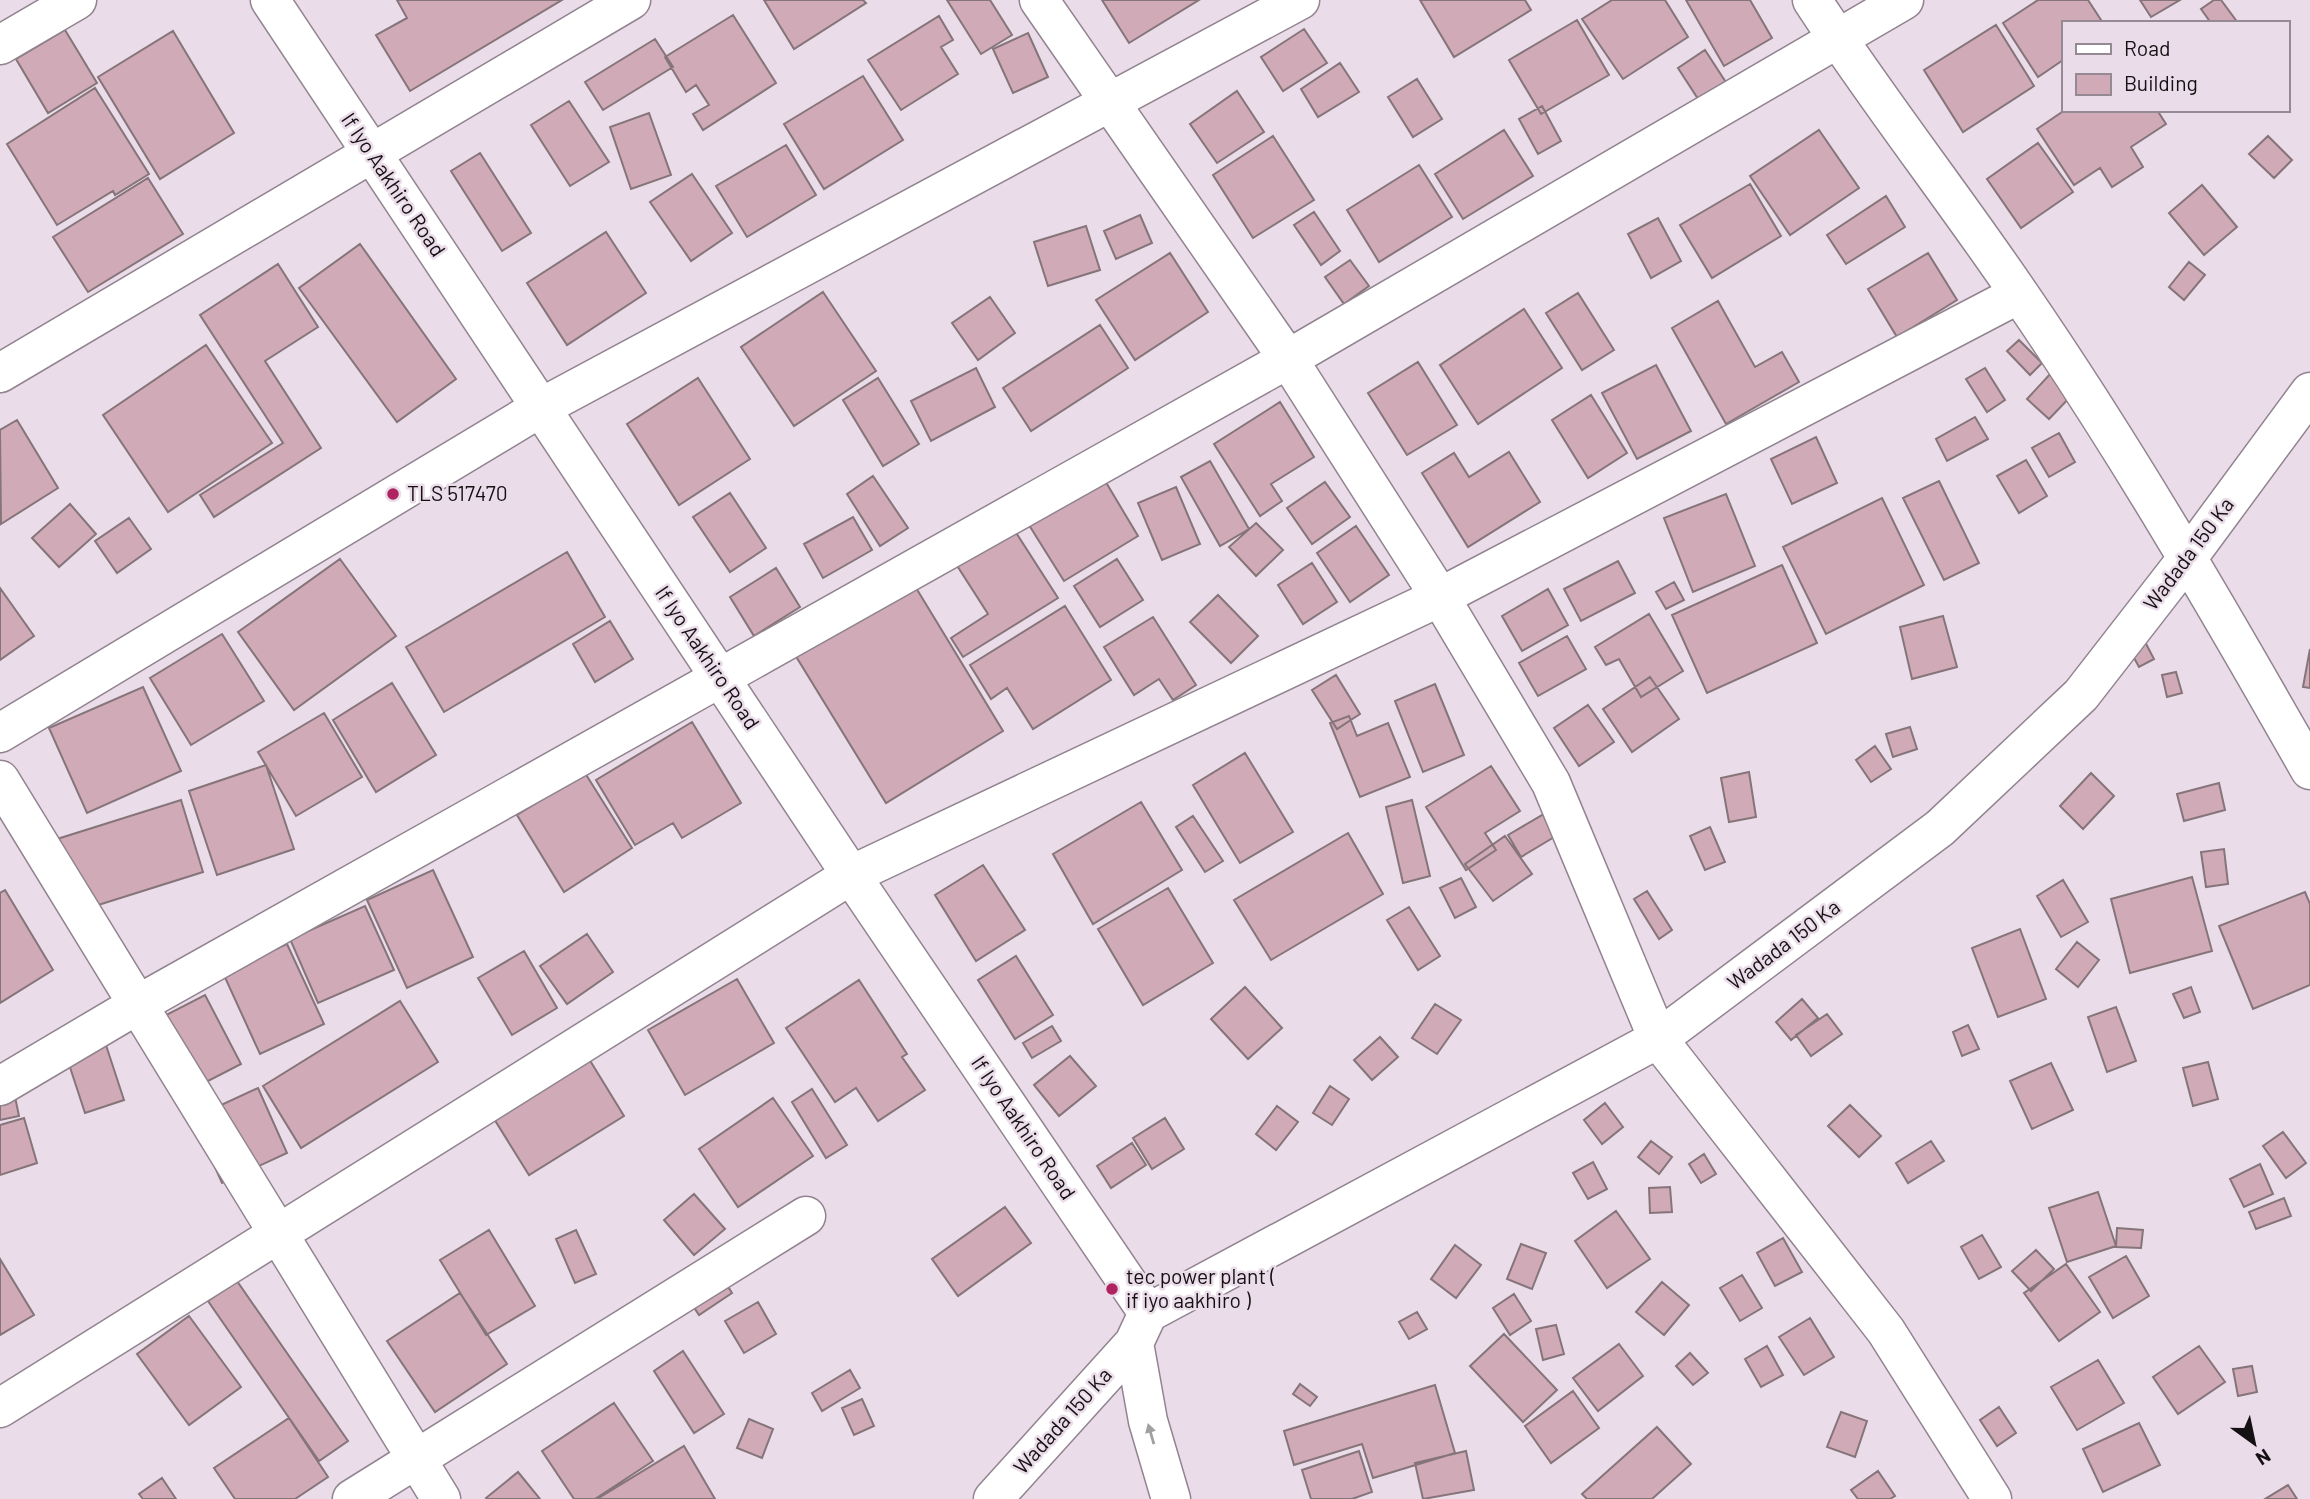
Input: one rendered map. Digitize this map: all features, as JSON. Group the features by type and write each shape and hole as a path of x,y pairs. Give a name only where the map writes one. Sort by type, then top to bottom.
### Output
{"street":[{"path":"0,45 77,0"},
{"name":"If Iyo Aakhiro Road","path":"270,0 851,875 1141,1328"},
{"path":"0,373 371,151 631,0"},
{"path":"1039,0 1287,359 1440,597 1551,783 1658,1040 1885,1331 1992,1499"},
{"path":"0,733 541,408 1300,0"},
{"path":"1812,0 1838,41 2020,294 2189,556 2310,770"},
{"path":"0,1086 137,1005 1287,359 1838,41 1904,0"},
{"path":"0,1408 851,875 1440,597 2020,294"},
{"name":"Wadada 150 Ka","path":"993,1499 1141,1328 1658,1040 1940,828 2081,695 2189,556 2310,392"},
{"path":"0,780 440,1499"},
{"path":"352,1499 806,1216"},
{"name":"Wadada 150 Ka","path":"1141,1328 1148,1421 1171,1499"}],"building":[{"path":"397,0 562,0 410,91 376,35 407,18"},
{"path":"764,0 863,0 866,3 794,49"},
{"path":"947,0 990,0 1012,35 981,54"},
{"path":"1102,0 1199,0 1129,43"},
{"path":"1420,0 1525,0 1531,10 1454,57"},
{"path":"1612,0 1665,0 1688,37 1623,79 1582,19"},
{"path":"1686,0 1750,0 1772,38 1724,66"},
{"path":"2038,0 2088,0 2102,21 2062,21 2062,61 2038,77 2003,23"},
{"path":"2140,0 2180,0 2151,17"},
{"path":"2214,0 2221,0 2237,21 2210,21 2201,9"},
{"path":"733,15 776,83 703,130 693,114 709,105 696,85 686,92 665,57"},
{"path":"939,16 953,40 941,47 958,74 901,110 868,60"},
{"path":"1577,20 1609,75 1541,114 1509,60"},
{"path":"1996,25 2034,86 1963,132 1924,70"},
{"path":"1304,29 1327,63 1283,91 1261,57"},
{"path":"65,30 97,83 48,113 16,59"},
{"path":"173,31 234,133 160,179 98,77"},
{"path":"1028,33 1048,77 1013,93 993,49"},
{"path":"655,39 673,67 603,110 585,82"},
{"path":"1705,50 1729,87 1702,105 1678,68"},
{"path":"1340,63 1359,92 1318,117 1301,89"},
{"path":"863,76 903,140 824,189 784,124"},
{"path":"1417,79 1442,119 1413,137 1388,97"},
{"path":"95,88 149,174 115,195 113,191 57,225 7,144"},
{"path":"1237,91 1264,132 1217,163 1190,124"},
{"path":"569,101 609,162 570,186 531,125"},
{"path":"1542,106 1561,141 1538,154 1519,119"},
{"path":"2062,112 2158,112 2166,124 2131,147 2143,167 2112,187 2100,168 2074,185 2037,129"},
{"path":"649,113 671,175 631,189 610,127"},
{"path":"1504,130 1533,176 1463,219 1435,174"},
{"path":"1819,130 1859,188 1790,235 1750,176"},
{"path":"1273,136 1314,200 1253,238 1213,175"},
{"path":"2268,136 2292,160 2274,178 2249,154"},
{"path":"2038,143 2073,192 2021,228 1987,179"},
{"path":"786,145 816,195 747,237 716,186"},
{"path":"480,153 531,233 502,251 451,171"},
{"path":"1419,165 1452,217 1379,262 1347,210"},
{"path":"692,174 732,233 691,261 650,202"},
{"path":"148,178 183,234 88,292 53,237"},
{"path":"1750,184 1781,236 1712,278 1680,225"},
{"path":"2202,185 2237,227 2204,255 2169,213"},
{"path":"1886,196 1905,227 1846,264 1827,235"},
{"path":"1314,212 1340,251 1321,265 1294,225"},
{"path":"1140,215 1152,243 1116,259 1104,231"},
{"path":"1658,218 1681,261 1651,278 1628,234"},
{"path":"1086,226 1100,270 1048,286 1034,242"},
{"path":"606,232 646,293 567,345 527,283"},
{"path":"360,244 456,379 397,422 299,288"},
{"path":"1170,253 1208,312 1135,360 1096,300"},
{"path":"1928,253 1957,300 1897,337 1868,289"},
{"path":"1350,260 1369,286 1344,304 1325,277"},
{"path":"2189,262 2205,275 2184,300 2169,287"},
{"path":"278,264 318,327 265,361 321,448 214,517 200,495 283,443 200,315"},
{"path":"823,292 876,371 794,426 741,347"},
{"path":"1578,293 1614,350 1582,370 1546,313"},
{"path":"990,297 1015,333 978,360 952,323"},
{"path":"1718,301 1755,367 1782,352 1799,382 1726,424 1672,328"},
{"path":"1524,309 1562,368 1478,424 1440,365"},
{"path":"1100,325 1128,368 1031,431 1003,388"},
{"path":"2019,340 2042,363 2030,375 2007,351"},
{"path":"206,345 272,443 168,512 103,415"},
{"path":"1418,362 1457,425 1407,455 1368,393"},
{"path":"1656,365 1691,431 1637,459 1602,393"},
{"path":"976,368 995,407 931,441 911,401"},
{"path":"1985,368 2005,400 1987,412 1966,379"},
{"path":"2052,372 2074,393 2049,419 2027,399"},
{"path":"698,378 750,459 679,505 627,424"},
{"path":"878,378 919,444 883,466 843,400"},
{"path":"1591,395 1627,453 1588,478 1552,420"},
{"path":"1280,402 1314,457 1271,484 1282,501 1260,516 1214,444"},
{"path":"1975,417 1988,439 1947,461 1936,439"},
{"path":"17,420 58,488 1,524 0,430"},
{"path":"2059,433 2075,462 2049,477 2032,448"},
{"path":"1816,437 1837,483 1792,504 1771,459"},
{"path":"1509,452 1540,502 1468,547 1422,473 1454,453 1469,477"},
{"path":"2026,460 2047,496 2019,513 1997,476"},
{"path":"1210,461 1249,529 1220,546 1181,477"},
{"path":"873,476 908,528 880,546 847,494"},
{"path":"1104,479 1138,536 1064,581 1029,525"},
{"path":"1939,481 1979,563 1944,580 1903,498"},
{"path":"1325,482 1350,517 1312,544 1287,508"},
{"path":"1176,487 1200,544 1162,560 1138,503"},
{"path":"730,493 766,548 730,572 693,517"},
{"path":"1726,494 1755,566 1693,592 1664,518"},
{"path":"1882,498 1924,585 1826,634 1783,547"},
{"path":"70,504 96,534 59,567 32,538"},
{"path":"853,517 872,550 823,578 804,544"},
{"path":"129,518 151,549 117,573 95,541"},
{"path":"1256,523 1283,550 1256,576 1229,547"},
{"path":"1356,526 1389,575 1350,602 1317,553"},
{"path":"1013,528 1058,598 963,657 951,638 988,614 956,564"},
{"path":"567,552 605,617 444,712 406,647"},
{"path":"340,559 396,636 294,710 238,632"},
{"path":"1117,559 1143,600 1100,627 1074,586"},
{"path":"1618,561 1635,593 1581,621 1564,589"},
{"path":"1312,563 1337,602 1303,624 1278,585"},
{"path":"1782,565 1817,643 1707,693 1672,615"},
{"path":"776,568 800,607 754,636 730,597"},
{"path":"907,573 1003,731 886,803 789,645"},
{"path":"1674,582 1684,600 1666,609 1656,592"},
{"path":"0,588 34,636 0,660"},
{"path":"1548,589 1568,625 1522,651 1502,616"},
{"path":"1218,595 1258,636 1231,663 1190,622"},
{"path":"1065,606 1111,680 1033,729 1007,688 991,699 970,665"},
{"path":"1649,614 1683,671 1641,697 1619,659 1606,665 1595,647"},
{"path":"1943,616 1957,667 1912,679 1900,627"},
{"path":"1153,617 1196,685 1173,700 1159,679 1134,695 1104,647"},
{"path":"610,621 633,659 595,682 573,644"},
{"path":"222,634 264,701 191,745 150,678"},
{"path":"1567,636 1586,669 1538,696 1519,663"},
{"path":"2143,638 2154,659 2139,667 2128,647"},
{"path":"2310,649 2310,688 2303,687"},
{"path":"2176,672 2182,693 2167,697 2162,675"},
{"path":"1336,675 1360,714 1337,729 1312,690"},
{"path":"1650,677 1679,719 1632,752 1603,709"},
{"path":"392,683 436,755 376,792 333,720"},
{"path":"1435,684 1464,755 1423,772 1395,701"},
{"path":"143,687 181,771 87,813 49,728"},
{"path":"1588,705 1614,742 1579,766 1554,728"},
{"path":"324,713 362,777 296,816 258,752"},
{"path":"1349,716 1357,736 1388,723 1410,777 1360,797 1330,723"},
{"path":"692,722 741,803 682,838 673,823 635,845 596,780"},
{"path":"1910,727 1917,749 1893,757 1886,734"},
{"path":"1875,746 1891,769 1871,782 1856,760"},
{"path":"1245,753 1293,832 1240,863 1193,785"},
{"path":"266,765 294,849 217,875 189,791"},
{"path":"1491,766 1520,811 1485,833 1496,850 1466,870 1426,807"},
{"path":"1749,772 1756,817 1729,822 1721,778"},
{"path":"585,773 632,848 564,892 517,815"},
{"path":"2091,773 2114,796 2083,829 2060,806"},
{"path":"2219,783 2225,810 2184,821 2177,794"},
{"path":"181,800 203,872 76,912 54,840"},
{"path":"1412,800 1430,876 1403,883 1386,807"},
{"path":"1141,802 1182,870 1093,924 1053,854"},
{"path":"1544,814 1556,836 1521,857 1508,835"},
{"path":"1193,816 1223,861 1205,872 1176,827"},
{"path":"1710,827 1725,862 1705,870 1690,836"},
{"path":"1348,833 1383,894 1271,960 1234,900"},
{"path":"1505,836 1532,874 1493,901 1465,864"},
{"path":"2224,849 2228,884 2206,887 2201,852"},
{"path":"983,865 1025,930 976,961 935,895"},
{"path":"433,870 473,957 407,988 367,900"},
{"path":"2192,877 2212,951 2130,973 2111,899"},
{"path":"1461,878 1476,907 1455,918 1440,888"},
{"path":"2063,880 2088,922 2061,937 2037,896"},
{"path":"1168,888 1213,963 1143,1005 1098,929"},
{"path":"5,890 53,970 0,1003 0,893"},
{"path":"1647,891 1672,930 1659,939 1634,899"},
{"path":"2305,892 2310,904 2310,985 2253,1009 2219,926"},
{"path":"365,906 394,970 318,1003 290,939"},
{"path":"1409,907 1440,956 1418,970 1387,920"},
{"path":"2020,929 2046,999 1998,1017 1972,948"},
{"path":"587,934 613,972 567,1004 540,966"},
{"path":"2077,942 2099,960 2078,987 2056,969"},
{"path":"287,944 324,1024 260,1054 223,973"},
{"path":"524,951 557,1008 512,1035 478,978"},
{"path":"1016,956 1053,1015 1015,1039 978,980"},
{"path":"737,979 774,1043 685,1095 648,1030"},
{"path":"859,980 907,1054 902,1057 925,1090 878,1121 856,1088 835,1102 786,1028"},
{"path":"1245,987 1282,1028 1248,1059 1211,1019"},
{"path":"2191,987 2200,1012 2184,1018 2173,994"},
{"path":"205,995 241,1064 179,1096 143,1027"},
{"path":"1802,999 1818,1018 1791,1040 1776,1022"},
{"path":"400,1001 438,1062 301,1148 263,1086"},
{"path":"1435,1004 1461,1020 1437,1054 1412,1038"},
{"path":"2116,1007 2136,1061 2107,1072 2088,1017"},
{"path":"1827,1014 1842,1034 1811,1056 1796,1035"},
{"path":"1968,1025 1979,1049 1962,1056 1953,1032"},
{"path":"1052,1026 1061,1041 1032,1058 1023,1043"},
{"path":"102,1033 124,1100 85,1113 63,1046"},
{"path":"1380,1037 1398,1057 1372,1080 1354,1060"},
{"path":"586,1054 624,1116 529,1175 491,1114"},
{"path":"1070,1056 1096,1086 1059,1116 1034,1085"},
{"path":"2208,1062 2218,1099 2193,1106 2183,1068"},
{"path":"2051,1063 2073,1110 2032,1129 2010,1081"},
{"path":"9,1068 19,1116 0,1120 0,1070"},
{"path":"1330,1086 1349,1099 1332,1125 1313,1113"},
{"path":"258,1088 287,1153 222,1183 193,1118"},
{"path":"812,1089 847,1145 826,1158 792,1102"},
{"path":"773,1098 813,1156 738,1207 699,1149"},
{"path":"1605,1103 1623,1127 1602,1144 1584,1120"},
{"path":"1850,1105 1881,1136 1859,1157 1828,1126"},
{"path":"1277,1106 1298,1122 1276,1150 1256,1134"},
{"path":"24,1118 37,1163 0,1175 0,1125"},
{"path":"1165,1118 1184,1149 1152,1169 1133,1138"},
{"path":"2283,1132 2306,1163 2286,1178 2263,1146"},
{"path":"1651,1141 1672,1157 1659,1174 1638,1157"},
{"path":"1931,1141 1944,1161 1908,1183 1896,1163"},
{"path":"1132,1143 1146,1165 1111,1188 1097,1166"},
{"path":"1704,1154 1716,1174 1701,1183 1689,1164"},
{"path":"1593,1162 1607,1189 1588,1199 1573,1173"},
{"path":"2260,1164 2273,1194 2244,1207 2230,1179"},
{"path":"1670,1187 1672,1212 1650,1213 1649,1188"},
{"path":"2098,1192 2116,1246 2067,1262 2049,1208"},
{"path":"694,1194 725,1229 694,1255 664,1220"},
{"path":"2284,1198 2291,1216 2256,1229 2249,1212"},
{"path":"1005,1207 1031,1243 958,1296 932,1259"},
{"path":"1616,1211 1650,1259 1607,1288 1575,1241"},
{"path":"2117,1228 2143,1230 2141,1248 2116,1247"},
{"path":"489,1230 535,1306 486,1335 440,1260"},
{"path":"576,1230 596,1274 575,1283 556,1239"},
{"path":"1982,1235 2001,1267 1979,1279 1961,1247"},
{"path":"1783,1238 1802,1272 1775,1286 1757,1253"},
{"path":"1521,1244 1546,1253 1532,1289 1507,1279"},
{"path":"1455,1245 1481,1265 1456,1298 1431,1279"},
{"path":"2036,1250 2054,1269 2031,1291 2012,1271"},
{"path":"2126,1256 2149,1296 2113,1318 2089,1277"},
{"path":"0,1259 34,1315 0,1335"},
{"path":"713,1263 732,1293 699,1315 680,1286"},
{"path":"2066,1264 2100,1312 2059,1341 2024,1293"},
{"path":"1742,1275 1762,1308 1740,1321 1720,1288"},
{"path":"237,1281 348,1441 319,1461 208,1301"},
{"path":"1662,1282 1689,1305 1664,1335 1636,1312"},
{"path":"460,1293 507,1364 435,1412 387,1341"},
{"path":"1514,1294 1531,1321 1510,1335 1493,1308"},
{"path":"758,1302 776,1334 744,1353 725,1321"},
{"path":"1417,1312 1427,1329 1409,1339 1399,1322"},
{"path":"189,1316 241,1387 189,1425 137,1354"},
{"path":"1810,1318 1834,1357 1804,1375 1779,1337"},
{"path":"1556,1325 1564,1354 1543,1360 1536,1329"},
{"path":"1504,1334 1557,1390 1523,1422 1470,1366"},
{"path":"1619,1344 1643,1376 1598,1411 1573,1378"},
{"path":"1767,1346 1783,1375 1761,1387 1745,1359"},
{"path":"2199,1346 2225,1382 2178,1414 2153,1377"},
{"path":"683,1351 724,1414 694,1433 654,1371"},
{"path":"1690,1353 1708,1373 1693,1385 1676,1366"},
{"path":"2098,1360 2124,1403 2077,1430 2051,1387"},
{"path":"2252,1366 2257,1392 2238,1396 2233,1369"},
{"path":"850,1370 860,1388 822,1411 812,1393"},
{"path":"1300,1384 1317,1397 1310,1406 1293,1394"},
{"path":"1435,1385 1455,1453 1373,1478 1362,1444 1294,1465 1284,1431"},
{"path":"1573,1391 1599,1428 1551,1463 1525,1426"},
{"path":"862,1399 874,1426 854,1435 842,1408"},
{"path":"614,1403 653,1461 595,1499 574,1499 542,1451"},
{"path":"1999,1407 2016,1433 1997,1446 1980,1420"},
{"path":"1841,1412 1867,1421 1855,1457 1827,1447"},
{"path":"289,1418 328,1477 295,1499 235,1499 214,1468"},
{"path":"749,1419 773,1429 762,1458 737,1448"},
{"path":"2139,1423 2160,1465 2103,1492 2083,1449"},
{"path":"1657,1427 1691,1464 1652,1499 1587,1499 1582,1494"},
{"path":"684,1446 715,1499 597,1499"},
{"path":"1359,1451 1372,1492 1352,1499 1311,1499 1302,1470"},
{"path":"1466,1451 1474,1490 1423,1499 1415,1463"},
{"path":"1878,1471 1895,1496 1890,1499 1858,1499 1851,1490"},
{"path":"518,1472 540,1499 486,1498"},
{"path":"162,1478 176,1499 143,1499 139,1494"},
{"path":"2288,1485 2297,1499 2265,1499"}],"place":[{"name":"TLS 517470","path":"393,494"},
{"name":"tec power plant ( if iyo aakhiro )","path":"1112,1289"}]}
